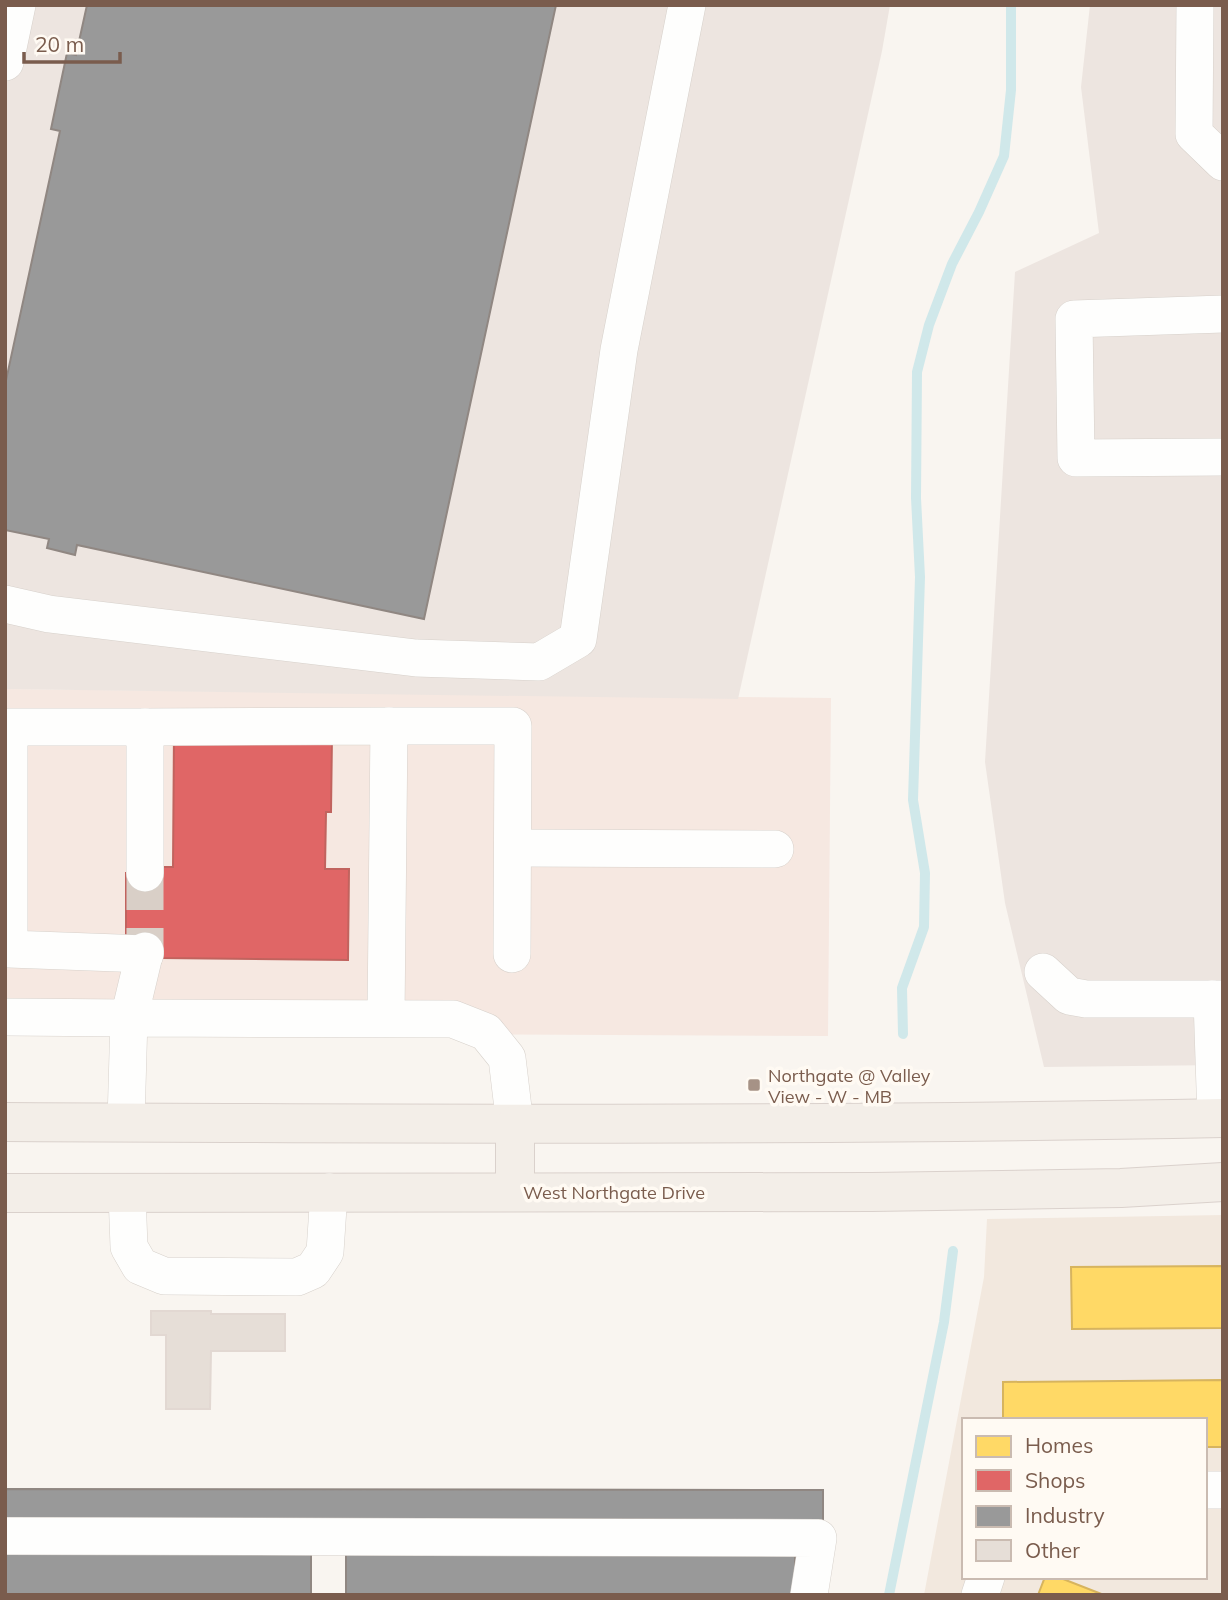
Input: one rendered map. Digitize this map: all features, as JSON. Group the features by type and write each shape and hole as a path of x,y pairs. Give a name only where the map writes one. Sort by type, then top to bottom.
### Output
{"main road":[{"path":"5,1122 954,1124 1219,1118"},
{"path":"514,1192 516,1125"},
{"name":"West Northgate Drive","path":"5,1193 872,1192 1121,1188 1223,1182"}],"lane":[{"path":"5,62 18,5"},
{"path":"5,604 48,614 416,658 539,663 578,639 619,350 687,5"},
{"path":"1195,5 1194,135 1223,162"},
{"path":"1223,314 1074,318 1076,458 1223,457"},
{"path":"386,1018 389,726"},
{"path":"126,1122 129,1018 145,952 9,949 9,727 513,726 512,954"},
{"path":"145,727 145,873"},
{"path":"513,848 775,849"},
{"path":"1043,972 1069,996 1078,998 1218,999 1219,1118"},
{"path":"5,1017 453,1019 486,1032 507,1059 516,1125"},
{"path":"127,1193 129,1247 140,1266 164,1276 297,1277 313,1270 325,1252 329,1192"},
{"path":"5,1536 818,1538 810,1595"}],"shaded area":[{"path":"5,5 890,5 738,699 5,689"},
{"path":"1090,5 1223,5 1223,1065 1044,1067 1005,903 985,762 1015,272 1099,233 1081,87"},
{"path":"5,689 831,698 828,1036 5,1032"},
{"path":"1223,1215 1223,1595 924,1595 984,1277 987,1219"}],"building: Homes":[{"path":"1223,1266 1223,1328 1072,1329 1071,1267"},
{"path":"1223,1380 1223,1447 1207,1447 1207,1418 1003,1418 1003,1382"},
{"path":"1044,1579 1063,1579 1104,1595 1038,1595"}],"building: Shops":[{"path":"174,733 332,735 331,812 326,812 325,869 349,869 348,960 161,958 126,951 126,873 162,873 162,867 173,867"}],"building: Industry":[{"path":"87,5 556,5 424,619 77,545 75,555 47,548 49,539 5,530 5,385 60,131 51,129 67,53 76,55"},
{"path":"5,1489 823,1490 823,1520 5,1519"},
{"path":"5,1551 311,1551 311,1595 5,1595"},
{"path":"346,1552 795,1552 795,1595 346,1595"}],"building: Other":[{"path":"151,1311 285,1314 285,1351 211,1351 210,1409 166,1409 166,1335 151,1335"}],"waterway":[{"path":"903,1034 902,988 924,927 925,873 913,800 920,577 916,498 917,372 929,325 952,264 1004,156 1011,90 1011,5"},
{"path":"889,1595 944,1322 953,1251"}],"tunnel":[{"path":"145,873 145,951"}],"place":[{"name":"Northgate @ Valley View - W - MB","path":"754,1085"}]}
